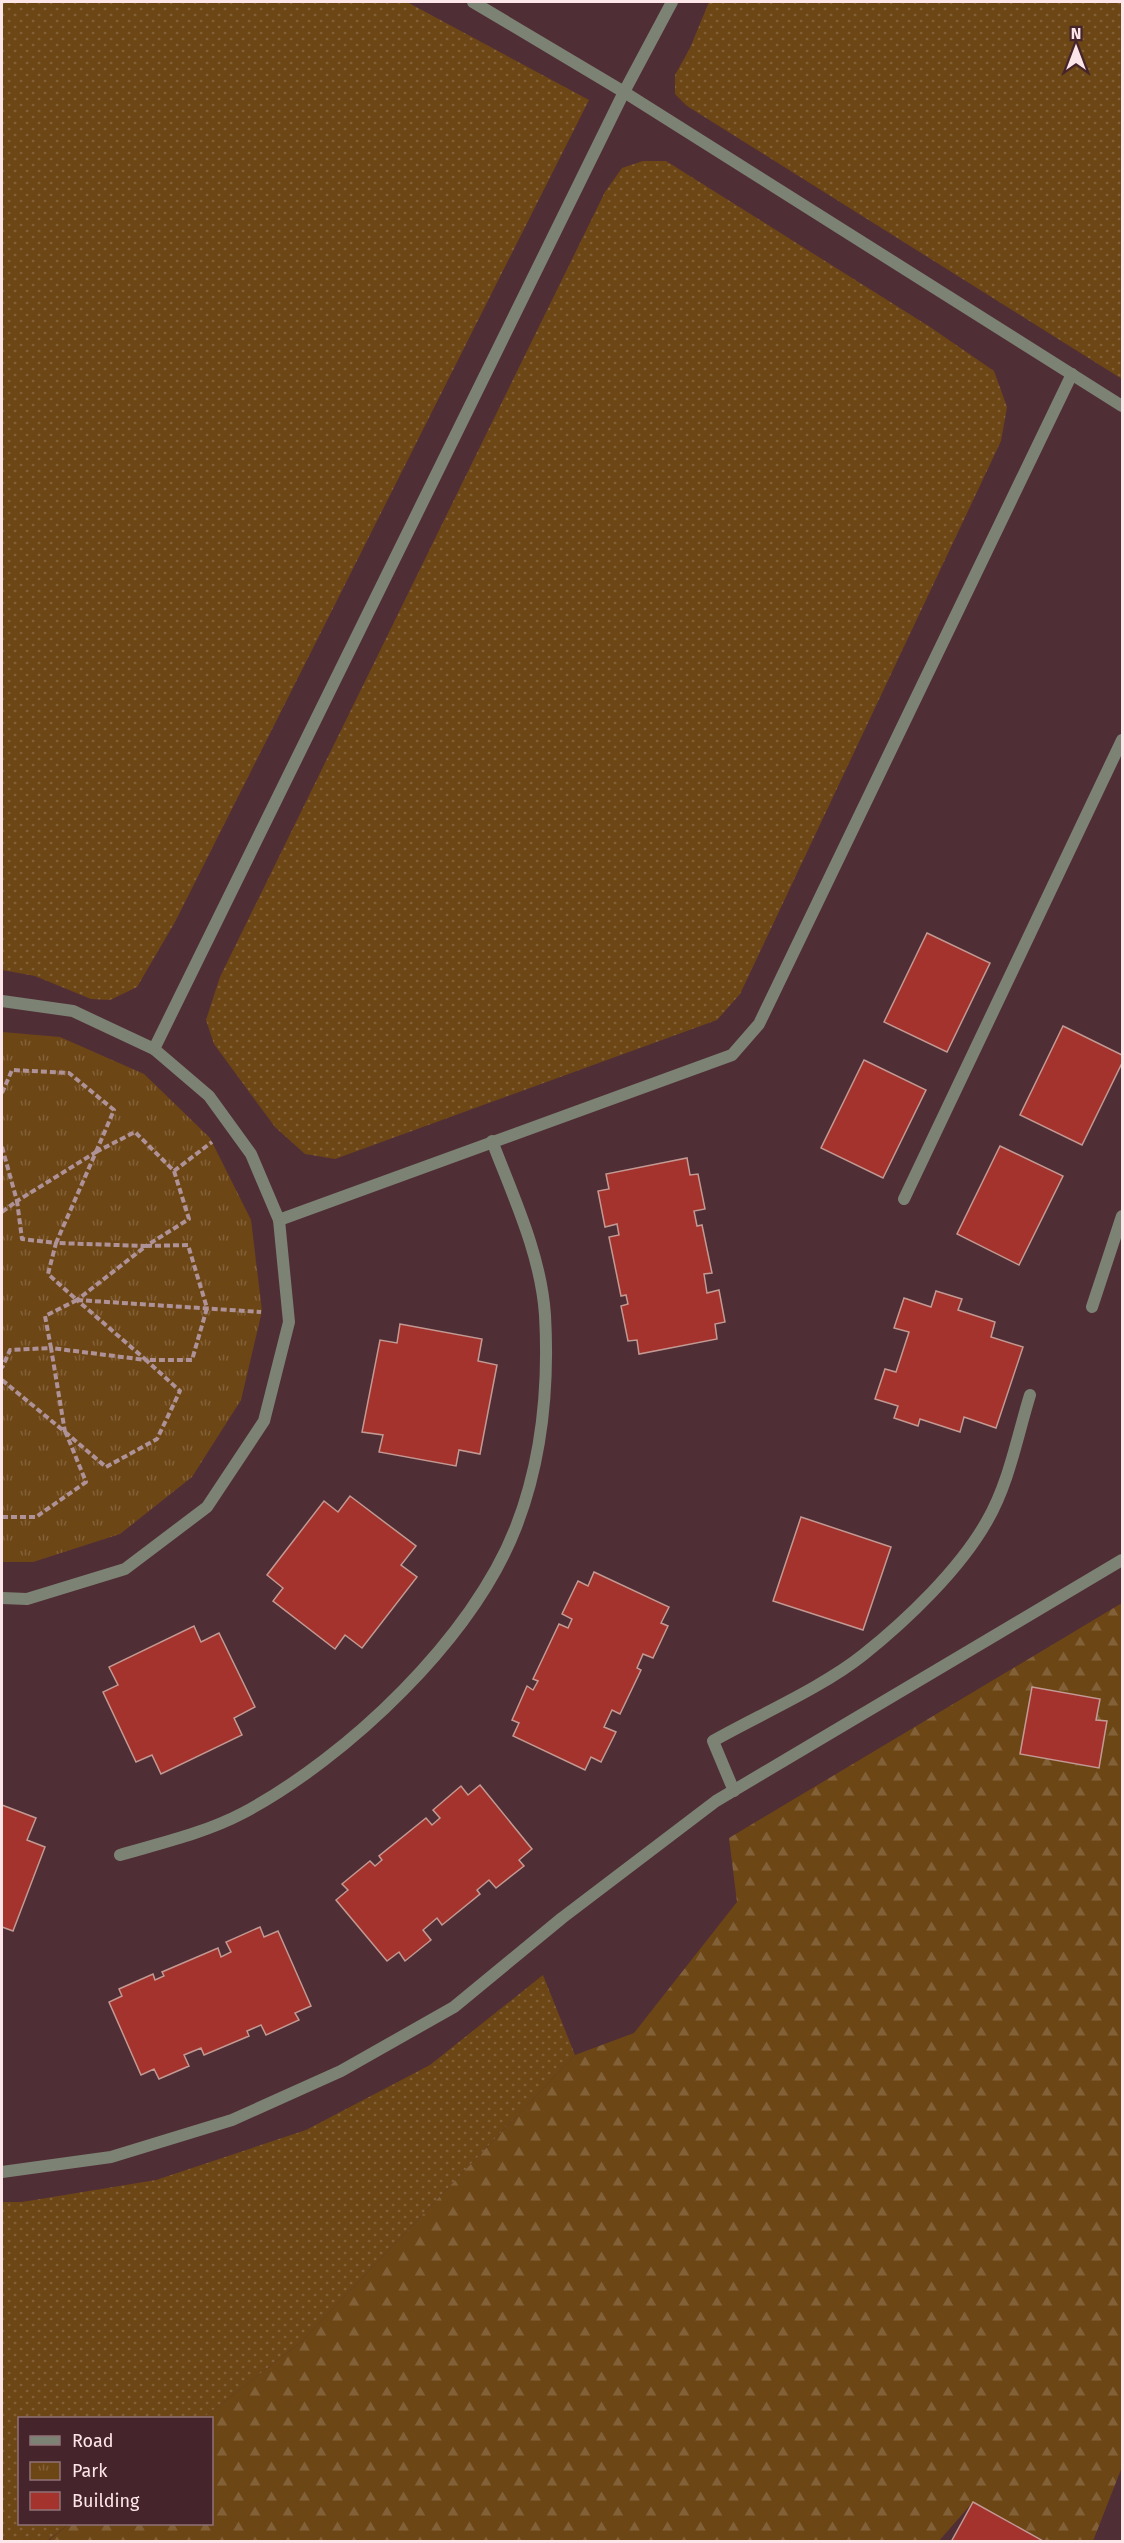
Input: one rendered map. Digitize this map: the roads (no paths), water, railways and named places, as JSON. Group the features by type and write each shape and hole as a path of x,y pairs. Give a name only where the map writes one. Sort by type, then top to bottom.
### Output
{"street":[{"path":"473,2 624,92 1122,406"},
{"path":"154,1049 624,92 672,2"},
{"path":"279,1220 732,1055 759,1024 1072,374"},
{"path":"904,1199 1122,740"},
{"path":"2,1001 73,1011 154,1049 209,1096 251,1154 279,1220 289,1322 264,1421 207,1507 125,1569 27,1599 2,1598"},
{"path":"120,1855 194,1833 243,1813 301,1776 361,1730 404,1686 446,1642 486,1586 516,1527 533,1473 543,1419 546,1368 545,1313 535,1264 524,1223 492,1141"},
{"path":"1092,1307 1122,1216"},
{"path":"734,1791 712,1741 863,1655 927,1596 964,1554 987,1521 1002,1488 1030,1395"},
{"path":"2,2172 111,2157 232,2120 341,2071 454,2007 562,1918 716,1801 1122,1560"}]}
